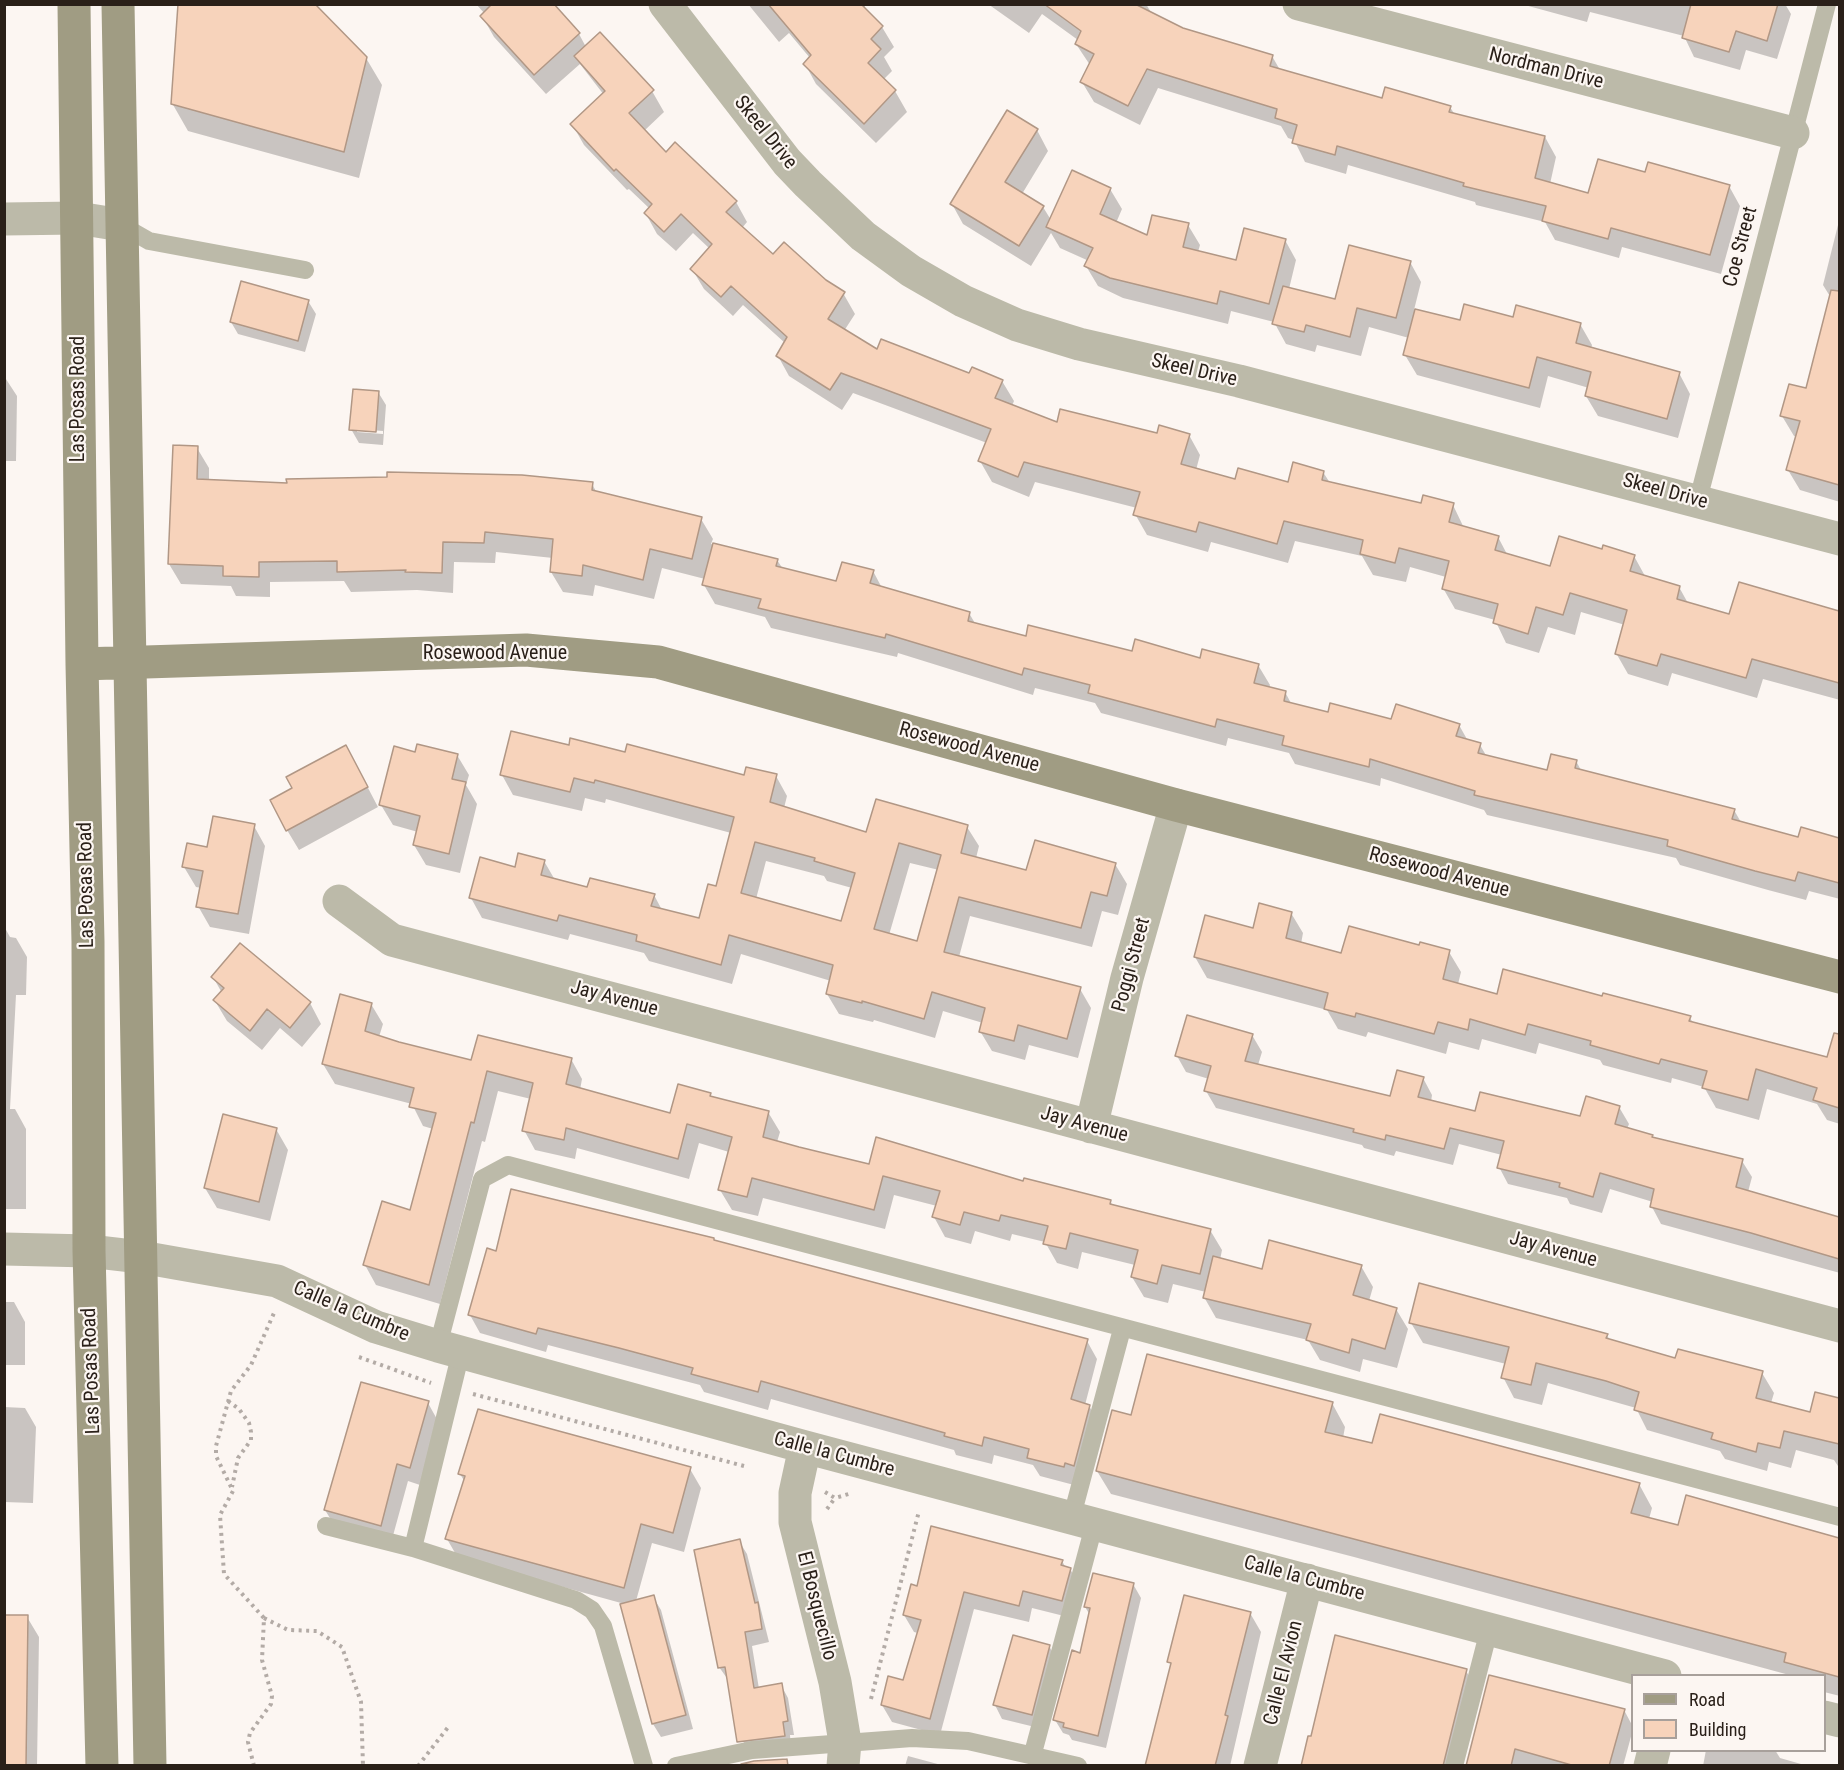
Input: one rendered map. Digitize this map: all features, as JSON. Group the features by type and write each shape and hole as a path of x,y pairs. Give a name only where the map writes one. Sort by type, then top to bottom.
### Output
{"main road":[{"name":"Las Posas Road","path":"74,4 88,953 89,1251 102,1766"},
{"path":"118,4 150,1766"},
{"name":"Rosewood Avenue","path":"82,664 526,650 658,662 1176,805 1839,977"}],"street":[{"name":"Skeel Drive","path":"664,4 787,162 862,236 911,271 963,300 1017,325 1079,344 1239,381 1839,538"},
{"name":"Nordman Drive","path":"1299,4 1793,133"},
{"path":"4,219 78,218 121,225"},
{"name":"Poggi Street","path":"1091,1127 1131,967 1176,805"},
{"name":"Jay Avenue","path":"339,901 392,940 1839,1326"},
{"name":"Calle la Cumbre","path":"4,1249 89,1251 141,1257 277,1281 376,1327 450,1349 805,1447 1083,1519 1657,1674"},
{"name":"El Bosquecillo","path":"805,1447 795,1494 795,1522 853,1749"},
{"name":"Calle El Avion","path":"1260,1766 1307,1580"}],"lane":[{"name":"Coe Street","path":"1698,500 1827,4"},
{"path":"121,225 150,241 305,270"},
{"path":"413,1548 482,1179 508,1165 1839,1517"},
{"path":"1033,1753 1122,1329"},
{"path":"326,1526 413,1548 576,1600 592,1610 603,1626 644,1766"},
{"path":"1454,1766 1489,1630"},
{"path":"676,1766 752,1750 853,1749 912,1738 968,1741 1033,1753 1078,1766"}],"path":[{"path":"232,1487 216,1456 216,1446 231,1390 251,1365 274,1313"},
{"path":"228,1401 244,1416 251,1432 251,1440 238,1458 233,1491 220,1515 224,1574 264,1618 288,1630 317,1632 342,1647 361,1702 363,1766"},
{"path":"853,1749 869,1704 919,1511"},
{"path":"254,1766 248,1742 255,1725 271,1704 273,1696 262,1660 264,1618"},
{"path":"418,1766 449,1726"}],"building":[{"path":"178,4 315,4 367,57 344,152 171,104"},
{"path":"492,4 554,4 580,33 534,75 480,16"},
{"path":"768,4 861,4 883,26 871,39 881,49 868,63 896,90 864,124 803,64 811,55"},
{"path":"1044,4 1135,4 1183,28 1273,55 1270,66 1382,98 1385,87 1451,106 1449,112 1545,136 1535,178 1588,193 1598,159 1645,172 1648,162 1730,185 1710,255 1611,228 1608,239 1542,221 1546,206 1463,186 1464,183 1337,146 1335,155 1292,143 1297,125 1275,118 1277,109 1147,69 1128,106 1080,82 1094,54 1075,44 1081,31"},
{"path":"1691,4 1778,4 1767,41 1736,31 1729,52 1682,38"},
{"path":"600,32 654,90 629,113 666,152 675,142 737,201 726,212 773,254 784,242 826,280 845,292 828,319 877,349 881,339 969,373 972,367 1003,380 995,398 1057,422 1060,409 1157,433 1159,425 1190,434 1181,464 1235,479 1238,468 1288,482 1293,462 1324,471 1322,480 1421,503 1423,495 1454,503 1449,522 1499,536 1495,550 1550,566 1559,536 1602,549 1603,545 1635,555 1630,571 1680,586 1677,599 1729,614 1739,582 1839,611 1839,683 1752,659 1746,678 1661,654 1657,666 1615,654 1627,610 1570,593 1563,615 1536,607 1528,634 1493,623 1498,604 1442,589 1449,561 1399,548 1395,563 1360,554 1363,540 1284,521 1277,544 1199,522 1196,532 1133,515 1140,492 1024,462 1018,477 978,461 991,429 841,373 830,390 776,356 787,337 731,286 721,297 690,269 712,244 681,214 664,232 644,213 652,204 616,169 614,171 570,124 605,91 574,56"},
{"path":"1007,110 1038,129 1005,182 1044,206 1019,246 950,204"},
{"path":"1072,170 1111,188 1100,214 1147,235 1152,215 1189,223 1183,247 1236,260 1244,228 1286,239 1269,304 1220,291 1217,304 1110,278 1084,266 1093,248 1046,227"},
{"path":"1349,245 1411,261 1396,318 1357,308 1350,337 1306,325 1304,332 1272,324 1283,286 1335,299"},
{"path":"241,281 309,300 298,341 230,322"},
{"path":"1831,290 1839,291 1839,485 1786,470 1800,421 1780,416 1789,384 1806,388"},
{"path":"1464,304 1513,317 1516,305 1581,323 1576,343 1680,372 1667,419 1585,396 1591,372 1537,357 1529,388 1403,355 1415,309 1460,320"},
{"path":"353,389 379,391 376,432 349,430"},
{"path":"173,445 198,446 197,479 287,483 286,479 387,477 387,472 522,475 593,482 592,490 702,517 692,559 650,549 643,580 583,565 582,576 550,572 553,539 485,532 484,543 443,542 442,573 405,572 406,570 337,572 337,561 259,562 259,577 223,576 223,566 168,564"},
{"path":"713,543 778,559 776,566 836,581 842,562 874,570 870,583 970,612 968,621 1026,636 1028,625 1132,651 1135,639 1200,658 1202,649 1259,664 1254,683 1286,691 1284,701 1328,712 1330,703 1391,719 1396,704 1460,724 1456,736 1481,743 1478,753 1547,770 1551,754 1577,760 1575,768 1735,809 1732,819 1798,837 1801,827 1839,838 1839,883 1798,872 1795,881 1755,871 1667,846 1668,840 1474,795 1475,791 1370,759 1369,767 1282,745 1284,736 1217,719 1215,727 1088,693 1090,685 1024,668 1022,675 886,634 885,638 758,608 761,599 702,585"},
{"path":"511,731 569,745 570,738 625,752 627,744 744,775 746,767 777,774 770,802 866,832 876,799 968,825 961,853 1026,870 1035,840 1116,863 1107,896 1091,892 1081,928 959,897 944,952 1081,987 1067,1039 1018,1025 1014,1041 979,1032 985,1008 932,992 924,1019 862,1001 862,1003 826,994 833,965 729,935 721,965 636,941 637,935 559,915 557,921 469,898 480,857 515,867 518,853 545,860 541,875 587,887 590,878 655,894 651,906 699,918 708,884 716,886 734,817 595,780 594,783 574,778 570,792 500,775","holes":["755,842 815,858 814,861 855,873 841,921 741,893","899,843 941,855 917,941 874,929"]},
{"path":"417,744 458,754 452,779 466,782 449,854 413,845 420,816 379,805 394,746 415,752"},
{"path":"346,745 368,787 286,831 270,800 292,788 286,777"},
{"path":"213,816 255,824 238,914 196,907 203,871 182,867 187,843 207,847"},
{"path":"1259,903 1292,912 1286,938 1341,953 1349,926 1419,945 1420,942 1450,950 1443,979 1497,994 1503,969 1602,996 1603,993 1691,1016 1689,1021 1827,1057 1834,1033 1839,1034 1839,1108 1813,1100 1817,1088 1756,1069 1748,1100 1702,1088 1707,1071 1661,1059 1659,1064 1590,1045 1591,1041 1528,1024 1525,1035 1470,1019 1468,1030 1438,1022 1434,1034 1356,1013 1355,1017 1324,1009 1328,993 1194,957 1205,915 1253,928"},
{"path":"240,943 311,1002 290,1028 267,1009 250,1031 213,1000 224,988 211,977"},
{"path":"340,994 372,1003 365,1031 399,1042 471,1060 478,1035 572,1058 566,1084 670,1113 678,1084 711,1093 710,1096 769,1111 763,1137 799,1147 869,1164 876,1137 1023,1181 1024,1178 1111,1200 1110,1204 1211,1229 1200,1274 1162,1265 1157,1284 1131,1277 1138,1250 1070,1233 1066,1249 1043,1244 1048,1226 1001,1215 999,1221 964,1212 960,1225 932,1217 940,1191 883,1176 874,1210 752,1178 747,1197 718,1190 732,1137 687,1124 678,1159 566,1128 564,1140 522,1131 533,1083 487,1071 474,1123 471,1122 429,1285 363,1265 382,1201 410,1210 436,1113 409,1107 414,1088 322,1064"},
{"path":"1187,1015 1253,1034 1245,1061 1390,1096 1397,1070 1424,1077 1418,1097 1475,1111 1480,1092 1580,1116 1586,1096 1620,1106 1615,1124 1653,1135 1652,1137 1743,1159 1736,1187 1839,1217 1839,1259 1650,1207 1654,1189 1600,1173 1593,1197 1559,1187 1560,1183 1497,1168 1504,1141 1450,1128 1444,1149 1386,1135 1385,1140 1353,1132 1354,1129 1204,1091 1211,1066 1175,1056"},
{"path":"223,1114 277,1128 259,1202 204,1188"},
{"path":"511,1189 714,1238 714,1240 1088,1339 1071,1399 1090,1405 1074,1466 1065,1463 1064,1467 1027,1458 1029,1449 984,1437 982,1446 944,1436 945,1433 761,1381 758,1392 691,1374 693,1368 619,1348 538,1328 536,1334 468,1315 487,1248 496,1251"},
{"path":"1269,1240 1362,1265 1353,1295 1397,1308 1385,1349 1352,1339 1349,1353 1306,1340 1311,1324 1203,1298 1213,1256 1262,1269"},
{"path":"1419,1283 1608,1334 1606,1338 1675,1358 1678,1349 1763,1371 1756,1398 1810,1412 1815,1392 1839,1398 1839,1444 1784,1431 1780,1448 1758,1443 1756,1452 1711,1439 1713,1433 1634,1410 1639,1392 1606,1381 1536,1363 1531,1385 1501,1378 1509,1347 1409,1323"},
{"path":"1147,1354 1333,1402 1325,1432 1372,1443 1380,1414 1640,1483 1631,1513 1678,1525 1686,1495 1839,1538 1839,1677 1784,1662 1786,1653 1096,1471 1112,1410 1131,1415"},
{"path":"361,1382 429,1401 410,1468 397,1464 381,1526 324,1510"},
{"path":"478,1409 691,1467 673,1533 641,1524 624,1588 445,1539 465,1476 458,1474"},
{"path":"931,1526 1063,1560 1061,1565 1071,1568 1062,1601 1023,1591 1019,1606 964,1592 930,1719 881,1705 888,1676 903,1680 921,1620 903,1615 911,1584 917,1586"},
{"path":"740,1539 755,1603 758,1602 762,1629 745,1632 754,1688 782,1683 788,1721 783,1722 785,1736 737,1742 725,1667 718,1668 694,1550"},
{"path":"1093,1573 1134,1583 1098,1736 1063,1727 1064,1723 1053,1720 1072,1650 1080,1653 1090,1608 1084,1607"},
{"path":"654,1595 686,1715 652,1724 620,1604"},
{"path":"1184,1595 1251,1612 1225,1715 1228,1716 1215,1766 1145,1766 1171,1663 1167,1662"},
{"path":"4,1615 28,1615 26,1766 4,1766"},
{"path":"1013,1635 1050,1645 1032,1715 993,1705"},
{"path":"1335,1635 1467,1669 1443,1766 1301,1766 1308,1736 1311,1736"},
{"path":"1489,1675 1625,1709 1609,1766 1575,1766 1515,1749 1511,1766 1466,1766"},
{"path":"787,1759 788,1766 741,1764 754,1761"}]}
